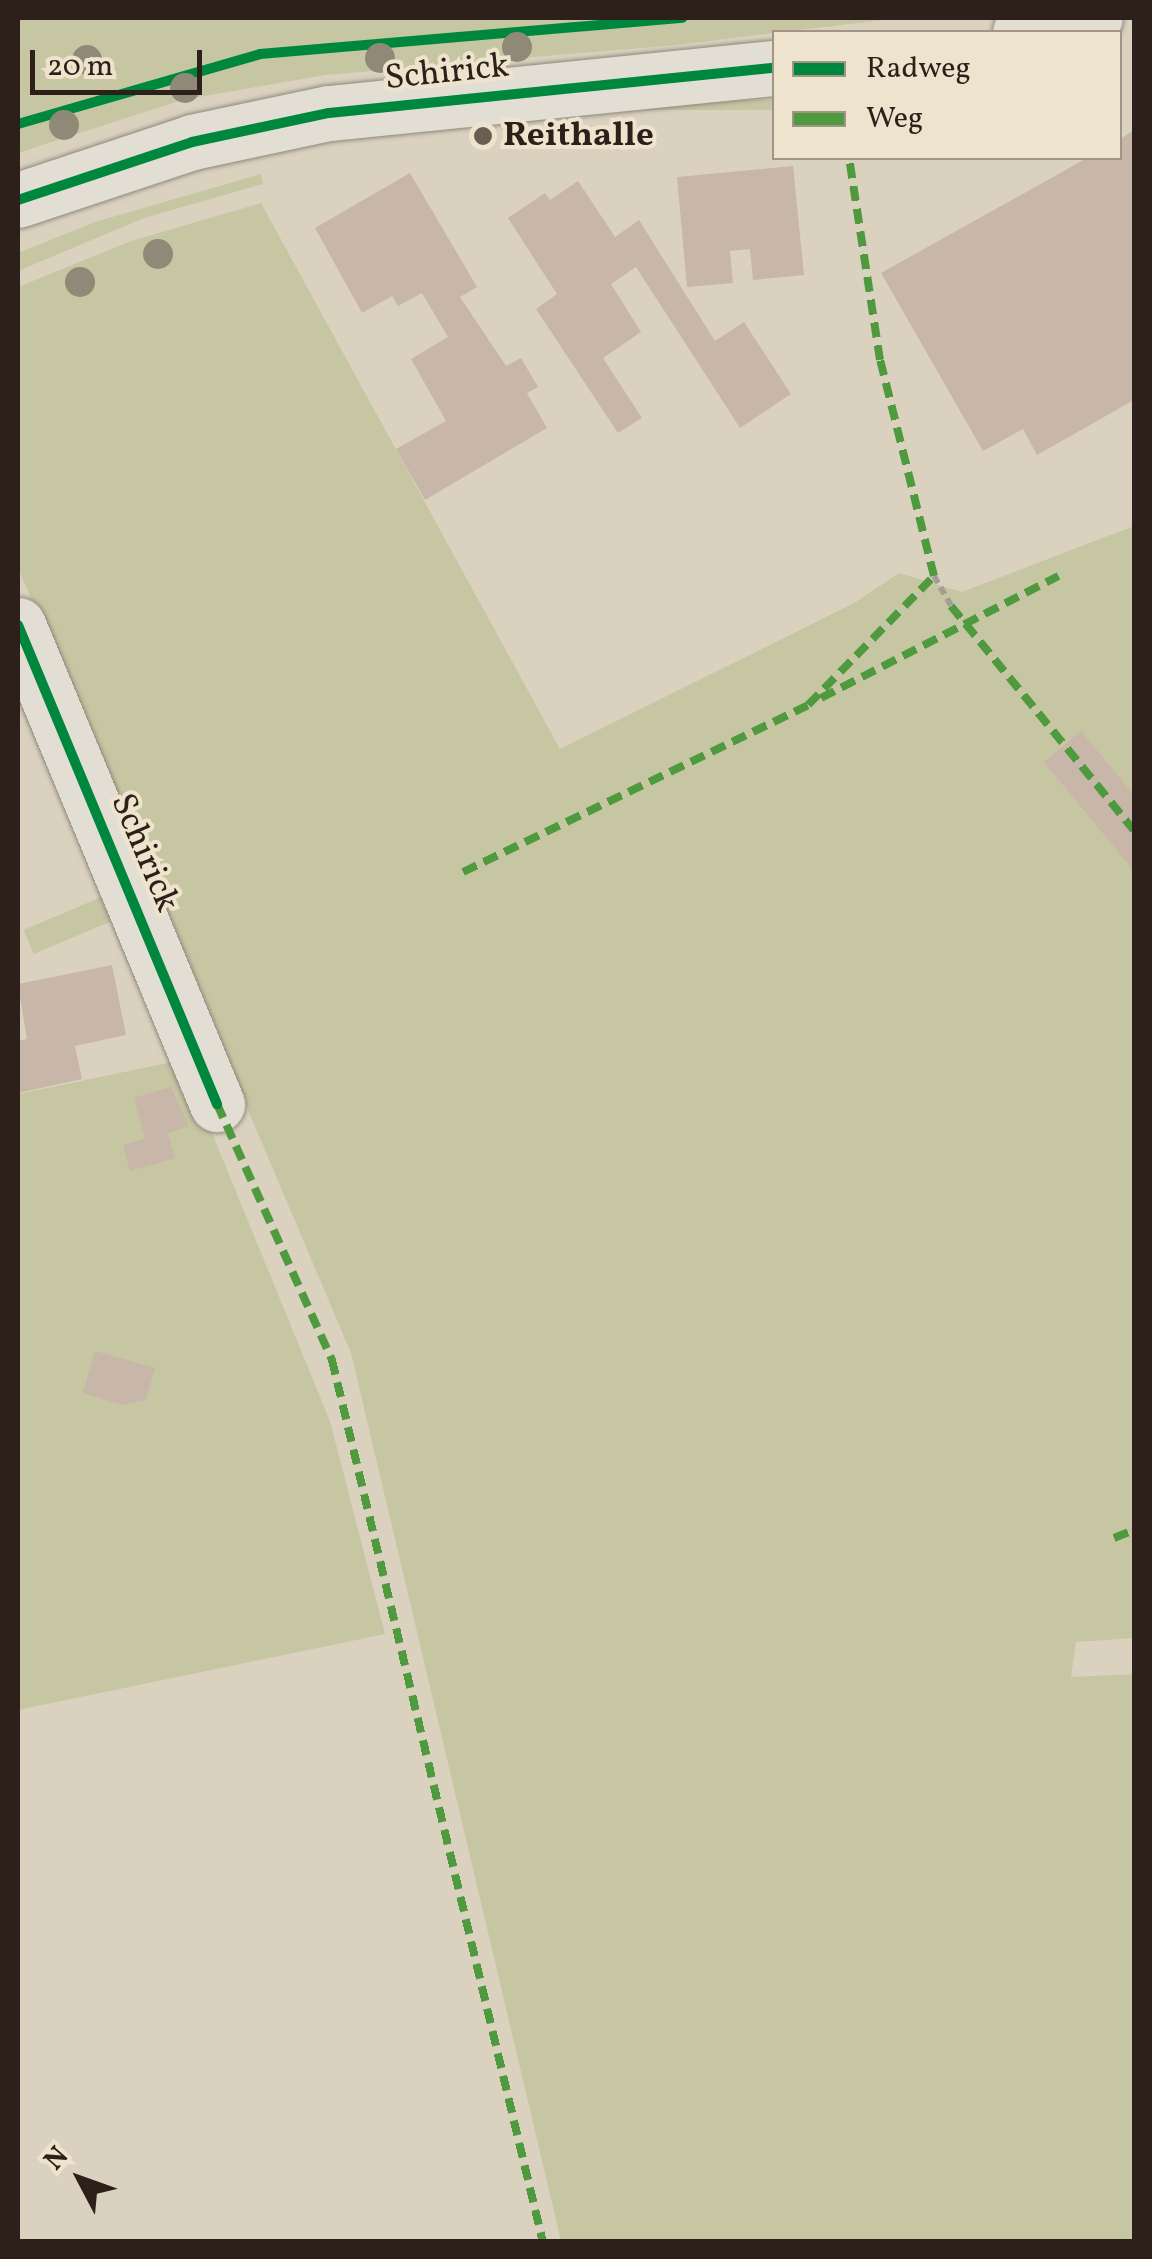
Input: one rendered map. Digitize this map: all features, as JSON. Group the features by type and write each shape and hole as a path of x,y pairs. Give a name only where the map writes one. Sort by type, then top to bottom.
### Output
{"street":[{"path":"1031,30 1095,18"},
{"name":"Schirick","path":"18,200 192,142 328,113 772,68"},
{"name":"Schirick","path":"18,625 218,1104"}],"path":[{"path":"934,576 951,606"}],"green space":[{"path":"18,18 899,18 772,30 772,33 676,45 325,75 182,100 18,153"},
{"path":"605,100 772,100 772,110 605,110"},
{"path":"261,174 263,184 144,218 18,271 18,253 95,222"},
{"path":"261,203 560,749 854,603 899,573 962,592 1134,526 1134,1638 1076,1642 1071,1677 1134,1674 1134,2241 561,2241 351,1353 18,568 18,287 131,241"},
{"path":"111,893 121,917 34,954 24,930"},
{"path":"182,1060 330,1421 385,1634 18,1710 18,1094"}],"building":[{"path":"1134,130 1134,400 1037,455 1023,429 983,451 881,273 1083,160 1122,160 1122,138"},
{"path":"793,166 804,275 753,280 750,249 730,251 733,283 687,287 677,177"},
{"path":"410,173 477,287 460,297 506,366 521,358 538,387 527,393 547,428 425,500 396,449 446,421 411,359 448,337 422,293 398,306 392,296 362,313 315,228"},
{"path":"578,181 615,237 639,220 715,341 744,322 791,394 740,428 636,267 611,284 641,332 603,358 642,418 618,433 536,309 557,294 508,218 545,193 550,200"},
{"path":"1081,731 1134,795 1134,871 1044,762"},
{"path":"112,965 126,1035 75,1046 82,1079 18,1093 18,1041 27,1039 18,984"},
{"path":"171,1087 189,1126 168,1133 175,1158 130,1171 123,1145 145,1139 134,1098"},
{"path":"95,1351 155,1368 146,1400 123,1405 83,1393"}],"marked path":[{"path":"463,872 808,705 934,576 880,360 849,160"},
{"path":"821,698 1058,576"},
{"path":"951,606 1134,830"},
{"path":"217,1104 332,1360 543,2242"},
{"path":"1114,1538 1134,1530"}],"cycle path":[{"path":"18,124 260,54 682,18"},
{"path":"18,200 192,142 329,113 772,68"},
{"path":"18,625 217,1104"}],"place":[{"name":"Reithalle","path":"483,136"}]}
